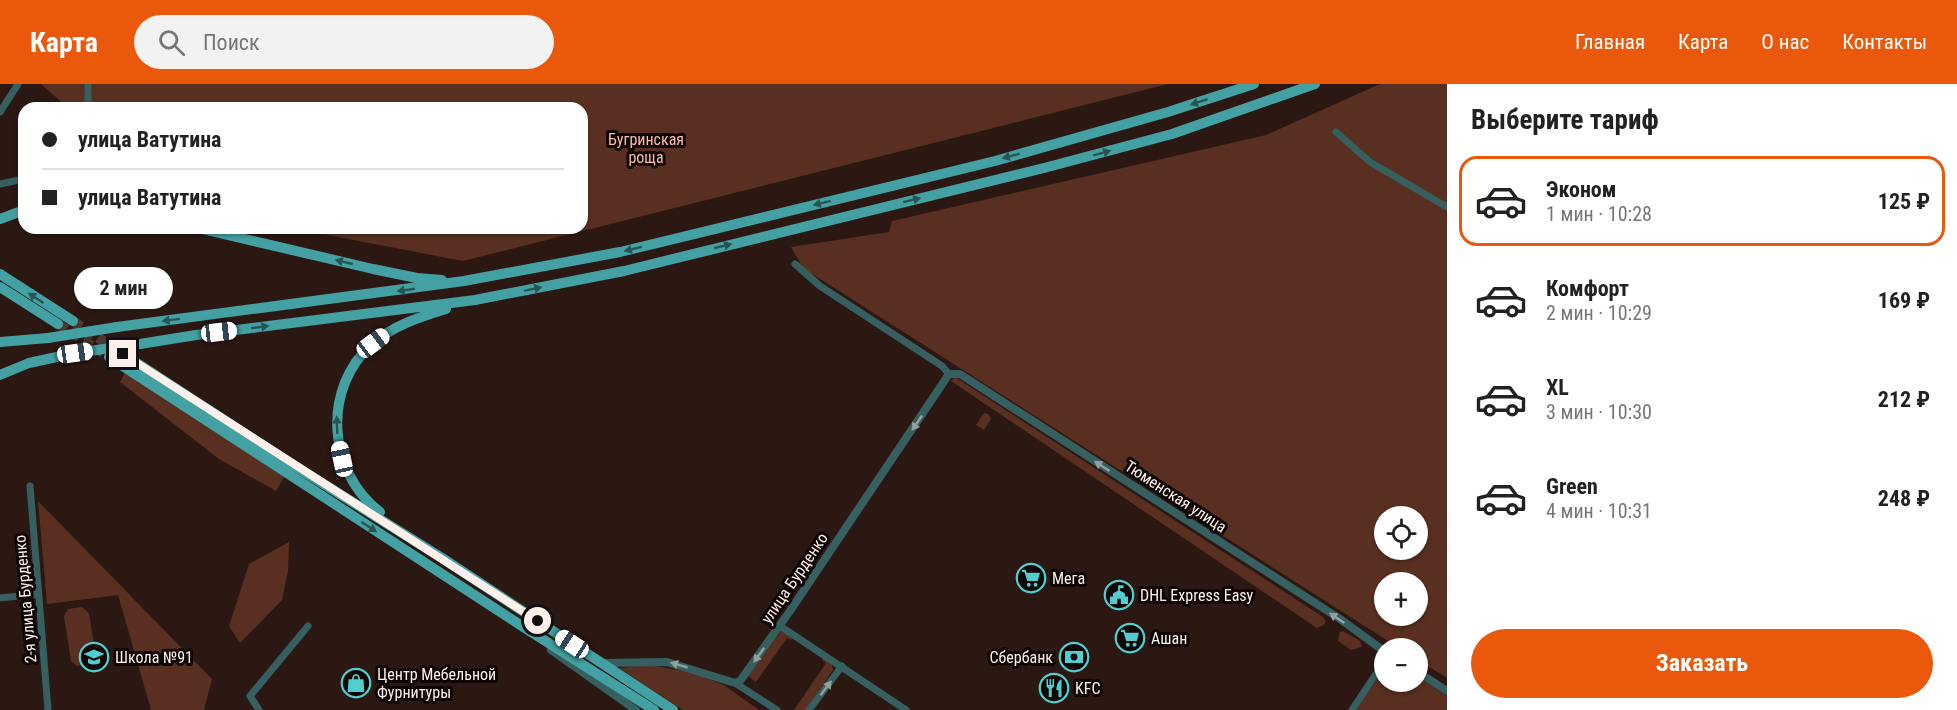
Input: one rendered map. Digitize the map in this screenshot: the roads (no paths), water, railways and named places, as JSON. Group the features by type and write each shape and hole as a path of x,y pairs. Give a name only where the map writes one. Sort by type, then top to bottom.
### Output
{"main road":[{"path":"0,342 48,338 464,281 620,252 983,163 1168,112 1254,84"},
{"path":"0,375 29,363 75,353 195,335 475,300 624,270 1172,134 1315,84"},
{"path":"0,219 18,212"},
{"path":"224,234 417,278 464,281"},
{"path":"0,274 73,321"},
{"path":"0,287 58,324"},
{"path":"411,539 367,502 352,482 342,459 338,437 336,418 338,403 345,380 357,360 373,343 391,330 413,319 475,300"},
{"path":"123,354 602,663 639,700 673,710"},
{"path":"109,357 654,710"}],"street":[{"path":"0,112 18,84"},
{"path":"88,84 88,102"},
{"path":"1336,132 1370,162 1447,207"},
{"path":"0,184 18,180"},
{"path":"795,264 820,286 942,366 949,374"},
{"name":"улица Бурденко","path":"735,683 740,681 780,626 949,374"},
{"name":"Тюменская улица","path":"949,374 960,374 1340,619 1374,644"},
{"name":"2-я улица Бурденко","path":"30,486 48,710"},
{"path":"0,598 38,594"},
{"path":"259,710 250,696 308,626"},
{"path":"780,626 906,710"},
{"path":"602,663 667,662 735,683 777,710"},
{"path":"809,710 842,666"},
{"path":"1352,710 1374,677"},
{"path":"1428,679 1447,691"}],"tunnel":[{"path":"73,321 118,351"},
{"path":"58,324 103,353"}],"place":[{"name":"Мега","path":"1031,578"},
{"name":"DHL Express Easy","path":"1119,595"},
{"name":"Ашан","path":"1130,638"},
{"name":"Школа №91","path":"94,657"},
{"name":"Сбербанк","path":"1074,657"},
{"name":"Центр Мебельной Фурнитуры","path":"356,683"},
{"name":"KFC","path":"1054,688"}],"park label":[{"name":"Бугринская роща","path":"646,148"}]}
